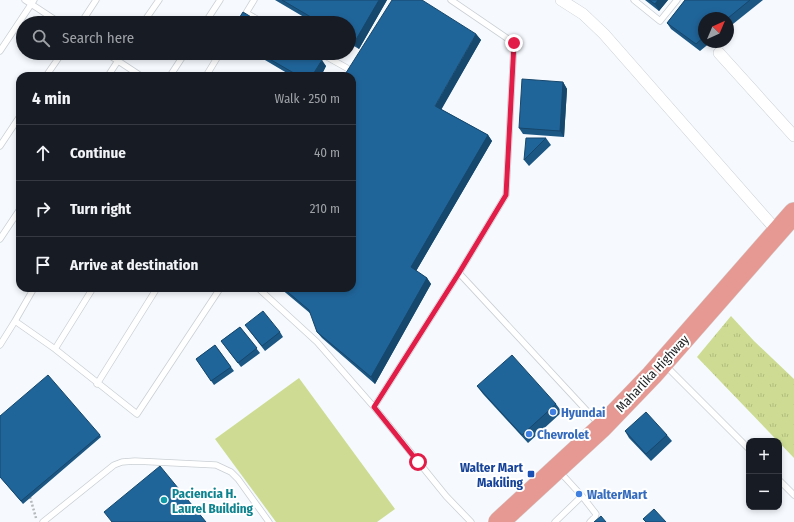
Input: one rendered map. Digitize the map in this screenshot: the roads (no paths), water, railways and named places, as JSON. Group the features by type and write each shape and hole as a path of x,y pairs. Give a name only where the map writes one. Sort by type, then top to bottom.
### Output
{"highway":[{"name":"Maharlika Highway","path":"498,522 602,427 789,223"}],"street":[{"path":"561,0 583,14 604,34 789,223"},
{"path":"719,53 794,136"}],"lane":[{"path":"25,0 32,2 51,16"},
{"path":"86,16 96,0"},
{"path":"148,16 158,0"},
{"path":"210,16 220,0"},
{"path":"244,16 254,0"},
{"path":"374,407 459,273 506,195 514,43 451,0"},
{"path":"634,0 660,21 677,0"},
{"path":"23,16 32,2"},
{"path":"246,13 251,16"},
{"path":"0,51 16,26"},
{"path":"49,72 57,60"},
{"path":"173,72 180,60"},
{"path":"208,72 216,60"},
{"path":"332,60 354,72"},
{"path":"111,72 118,61 135,72"},
{"path":"356,73 361,76"},
{"path":"0,146 16,122"},
{"path":"0,240 16,215"},
{"path":"459,273 602,427"},
{"path":"0,345 32,292"},
{"path":"55,349 91,292"},
{"path":"97,384 154,292"},
{"path":"14,320 55,349 97,384 137,414 218,292"},
{"path":"262,292 317,342 374,407 446,496 471,522"},
{"path":"663,362 746,447"},
{"path":"43,522 114,465 122,462 135,461 216,465 230,472 238,479 269,522"},
{"path":"557,469 582,496 596,514 590,522"},
{"path":"782,483 794,495"},
{"path":"555,522 582,496"}],"place":[{"name":"Hyundai","path":"553,412"},
{"name":"Chevrolet","path":"529,434"},
{"name":"Walter Mart Makiling","path":"531,474"},
{"name":"WalterMart","path":"579,494"},
{"name":"Paciencia H. Laurel Building","path":"164,500"}]}
